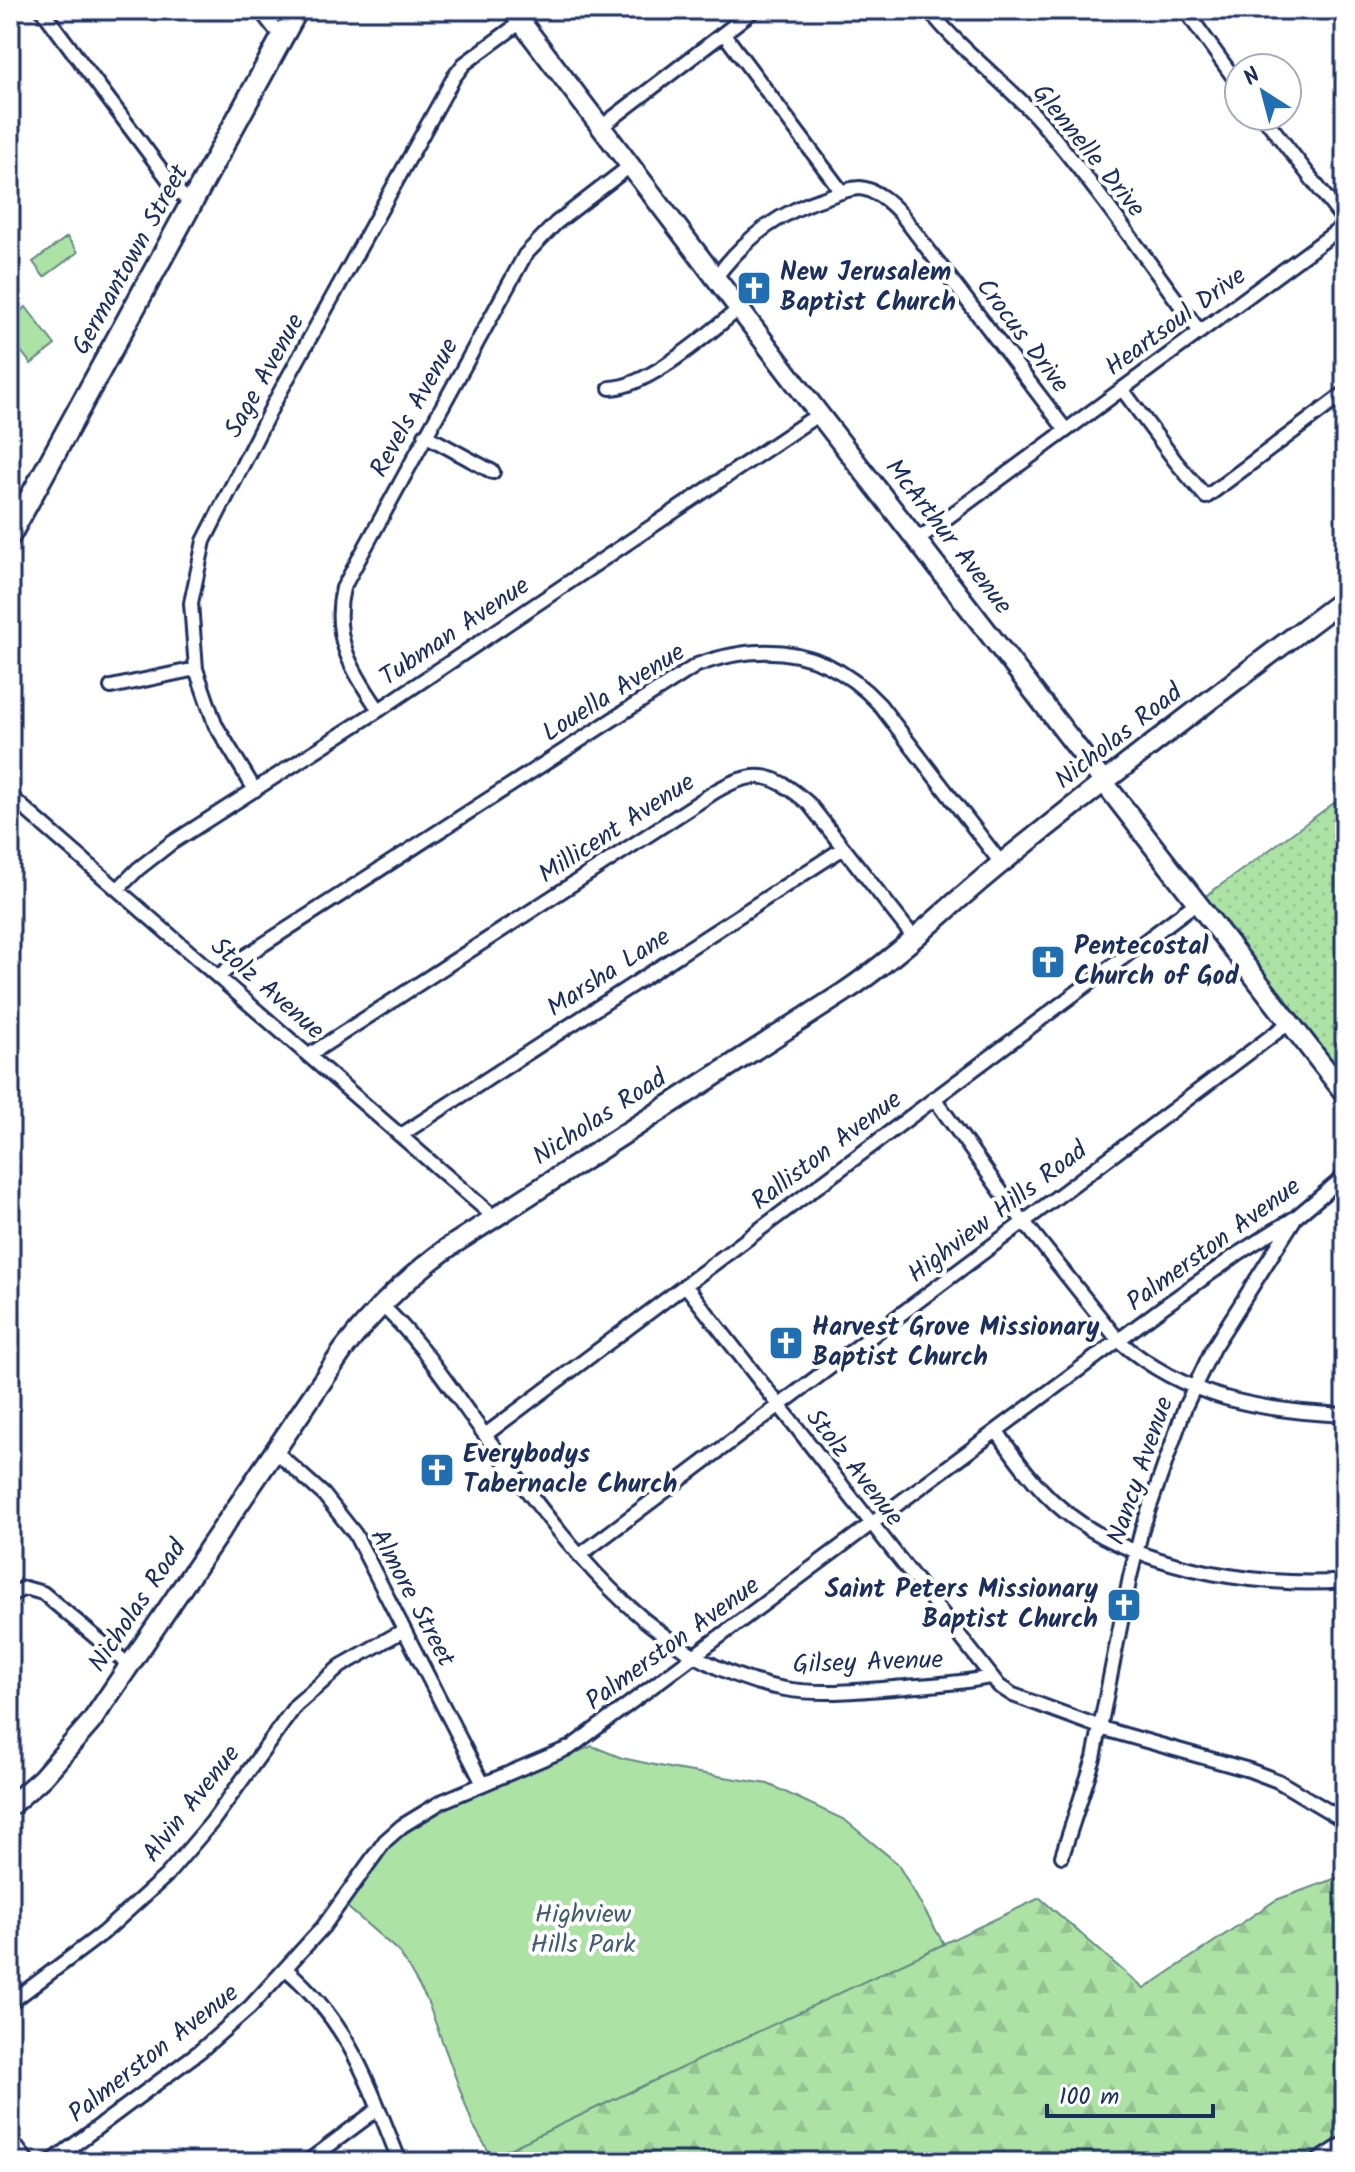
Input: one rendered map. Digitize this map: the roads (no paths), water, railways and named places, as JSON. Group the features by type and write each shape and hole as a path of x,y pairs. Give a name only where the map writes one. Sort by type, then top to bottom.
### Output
{"main road":[{"name":"Germantown Street","path":"10,535 297,10"}],"street":[{"path":"42,10 177,191 192,203"},
{"path":"260,10 274,28 284,34"},
{"name":"Glennelle Drive","path":"929,10 958,45 1011,91 1042,124 1200,332"},
{"path":"1185,10 1223,63"},
{"path":"601,127 724,34 745,13"},
{"name":"McArthur Avenue","path":"517,16 819,414 1345,1094"},
{"name":"Sage Avenue","path":"255,790 215,724 196,669 193,587 204,541 223,499 454,77 517,16"},
{"path":"716,277 740,246 770,222 795,208 842,192 724,34"},
{"path":"1275,132 1345,224"},
{"name":"Revels Avenue","path":"379,710 346,658 339,617 341,598 355,563 525,255 556,223 630,166"},
{"name":"Crocus Drive","path":"842,192 863,189 890,201 1065,429"},
{"name":"Heartsoul Drive","path":"917,540 1345,224"},
{"path":"610,388 630,384 669,362 739,309"},
{"path":"1122,389 1206,497 1345,393"},
{"name":"Tubman Avenue","path":"118,889 170,844 379,710 819,414"},
{"path":"425,435 493,472"},
{"name":"Nicholas Road","path":"10,1806 70,1749 130,1666 344,1349 381,1305 433,1259 494,1217 864,979 1128,760 1345,598"},
{"name":"Louella Avenue","path":"219,976 315,910 697,665 745,652 773,650 807,657 838,670 863,689 879,704 1001,863"},
{"path":"111,687 196,669"},
{"name":"Millicent Avenue","path":"309,1055 732,782 762,776 790,788 809,804 915,939"},
{"name":"Stolz Avenue","path":"10,796 494,1217"},
{"name":"Marsha Lane","path":"401,1135 842,849"},
{"name":"Ralliston Avenue","path":"485,1435 1196,903"},
{"name":"Highview Hills Road","path":"580,1555 1290,1022"},
{"path":"934,1098 1024,1222 1119,1341 1153,1367 1193,1389 1255,1407 1345,1415"},
{"name":"Palmerston Avenue","path":"51,2162 200,2051 250,2007 323,1927 385,1841 420,1813 571,1747 1239,1253 1296,1217 1345,1176"},
{"name":"Nancy Avenue","path":"1062,1856 1082,1803 1137,1551 1151,1502 1193,1389 1213,1348 1296,1217"},
{"name":"Stolz Avenue","path":"685,1285 990,1677"},
{"name":"Gilsey Avenue","path":"381,1305 404,1328 580,1555 630,1608 694,1655 749,1679 807,1691 885,1689 970,1682 990,1677"},
{"path":"997,1431 1027,1473 1057,1505 1108,1539 1137,1551 1240,1578 1300,1584 1345,1581"},
{"name":"Almore Street","path":"275,1451 309,1480 347,1522 483,1784"},
{"path":"10,1595 29,1588 43,1593 130,1666"},
{"name":"Alvin Avenue","path":"10,2003 103,1933 166,1876 212,1822 286,1716 312,1689 351,1659 404,1630"},
{"path":"990,1677 1013,1695 1100,1727 1278,1781 1345,1821"},
{"path":"286,1969 340,2027 356,2055 400,2162"},
{"path":"307,2162 378,2109"},
{"path":"10,2139 28,2162"},
{"path":"1316,2162 1345,2143"}],"place":[{"name":"New Jerusalem Baptist Church","path":"754,288"},
{"name":"Pentecostal Church of God","path":"1048,962"},
{"name":"Harvest Grove Missionary Baptist Church","path":"786,1343"},
{"name":"Everybodys Tabernacle Church","path":"437,1470"},
{"name":"Saint Peters Missionary Baptist Church","path":"1124,1605"}],"park label":[{"name":"Highview Hills Park","path":"583,1930"}]}
